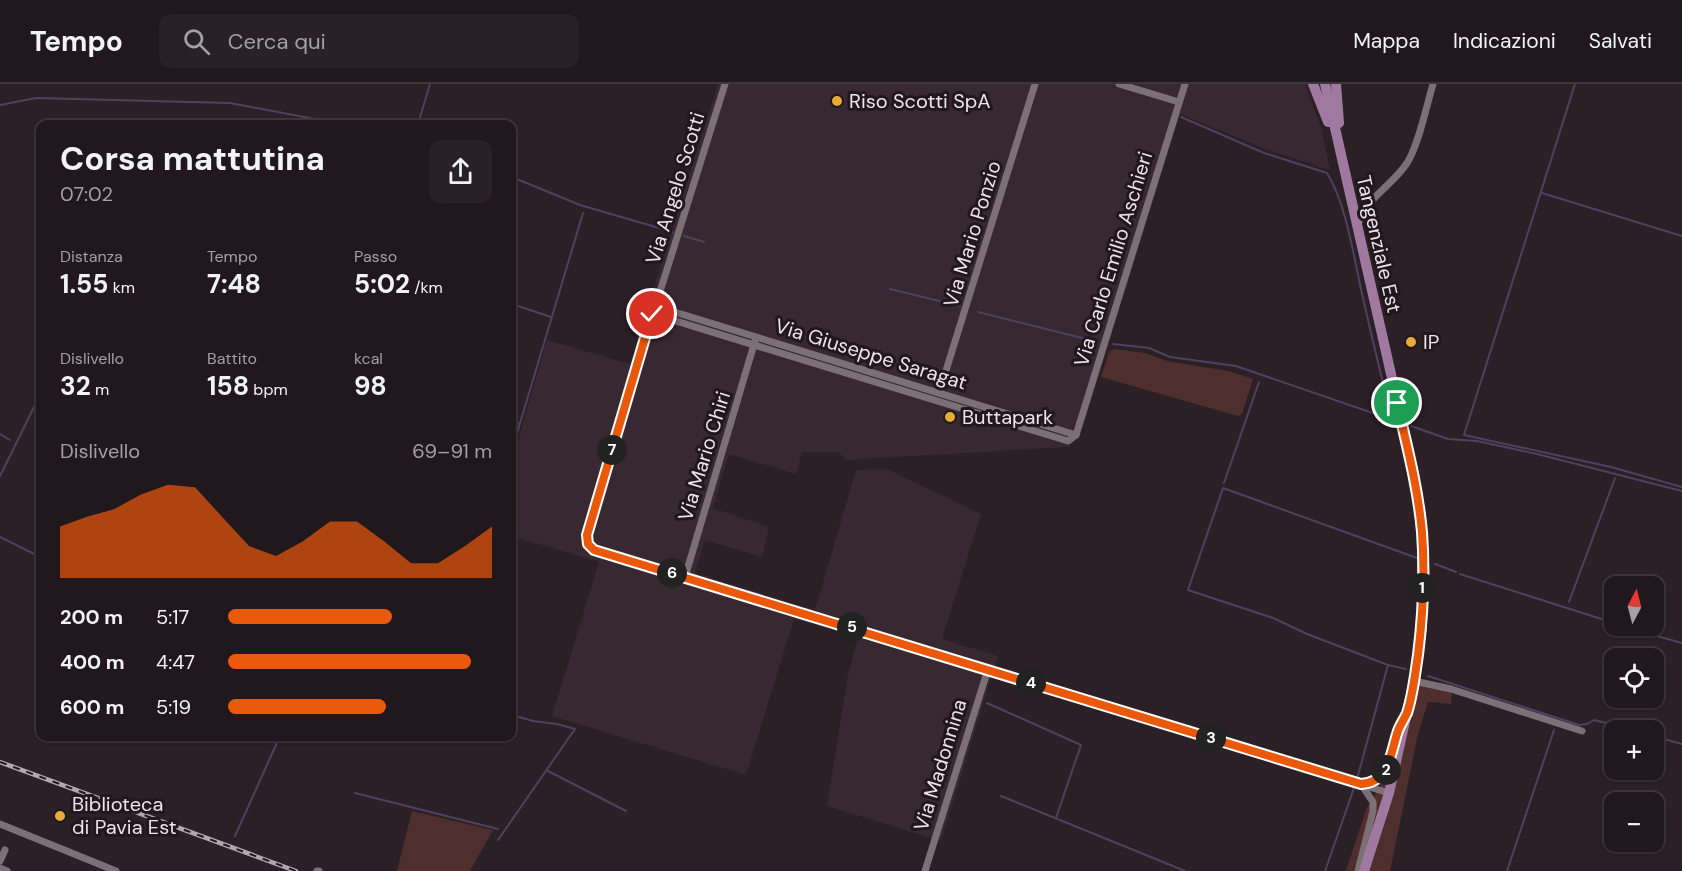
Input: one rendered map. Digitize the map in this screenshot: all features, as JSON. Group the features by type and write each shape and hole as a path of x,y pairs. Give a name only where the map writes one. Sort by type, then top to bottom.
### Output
{"main road":[{"path":"1313,84 1338,141"},
{"name":"Tangenziale Est","path":"1325,84 1414,475 1422,532 1422,627 1414,681 1389,793 1364,871"},
{"path":"1336,84 1340,127 1338,141"}],"street":[{"name":"Via Angelo Scotti","path":"685,577 594,550 588,544 587,535 725,84"},
{"name":"Via Mario Ponzio","path":"939,393 1035,84"},
{"path":"1119,84 1179,102"},
{"name":"Via Carlo Emilio Aschieri","path":"1076,435 1185,84"},
{"path":"1357,227 1369,204 1409,160 1433,84"},
{"path":"1352,202 1358,206 1369,204"},
{"name":"Via Giuseppe Saragat","path":"654,310 1076,435"},
{"name":"Via Giuseppe Saragat","path":"756,340 1068,441 1076,435"},
{"name":"Via Mario Chiri","path":"685,577 756,340"},
{"path":"685,577 1389,793"},
{"name":"Via Madonnina","path":"925,871 987,669"},
{"path":"1414,681 1450,689 1582,731"},
{"path":"1361,784 1380,778 1386,770 1400,726 1406,715"},
{"path":"1358,871 1373,811 1373,802 1361,784"},
{"path":"0,824 116,871"},
{"path":"0,861 5,849"},
{"path":"0,868 7,871"}],"shaded area":[{"path":"718,84 1305,84 1321,127 1330,170 1263,148 1180,114 1080,436 1068,447 847,460 838,452 802,452 796,474 729,454 713,508 769,527 762,557 705,540 695,573 815,610 856,470 887,469 981,514 942,639 998,656 941,841 827,806 848,675 858,637 794,619 746,775 552,716 599,562 516,537 516,448 547,340 630,364"},
{"path":"1114,349 1145,353 1167,361 1228,371 1253,379 1242,414 1238,416 1101,377 1109,352"},
{"path":"1411,678 1452,688 1451,704 1428,702 1418,734 1390,871 1346,871 1366,810 1379,788"},
{"path":"412,811 493,830 470,871 397,871"}],"waterway":[{"path":"419,120 430,84"},
{"path":"1575,84 1464,435 1611,467 1682,487"},
{"path":"0,105 36,98 230,103 320,120"},
{"path":"1181,117 1264,153 1327,173 1345,217 1392,420"},
{"path":"516,179 580,205 673,232"},
{"path":"1542,193 1682,236"},
{"path":"516,437 583,213"},
{"path":"684,236 704,242"},
{"path":"890,289 960,306"},
{"path":"516,305 551,317"},
{"path":"978,312 1094,341"},
{"path":"1113,344 1149,348 1170,357 1236,366 1396,421"},
{"path":"1224,483 1259,382"},
{"path":"0,476 36,403"},
{"path":"1411,426 1448,439 1477,441 1537,454 1682,491"},
{"path":"0,434 10,440"},
{"path":"1569,602 1615,478"},
{"path":"1406,669 1388,665 1307,634 1273,618 1188,590 1223,488 1417,558"},
{"path":"0,537 36,555"},
{"path":"1435,564 1456,572"},
{"path":"1460,574 1604,620"},
{"path":"1657,636 1682,643"},
{"path":"1357,779 1388,665"},
{"path":"1428,676 1579,725 1594,720 1604,722"},
{"path":"987,703 1081,745 1056,818"},
{"path":"498,840 575,729 516,716"},
{"path":"1507,871 1554,730"},
{"path":"1664,739 1682,744"},
{"path":"235,836 278,741"},
{"path":"546,770 626,811"},
{"path":"1325,871 1354,788"},
{"path":"355,793 498,829"},
{"path":"1001,796 1185,871"}],"railway":[{"path":"0,762 296,871"}],"place":[{"name":"Riso Scotti SpA","path":"837,101"},
{"name":"IP","path":"1411,342"},
{"name":"Buttapark","path":"950,417"},
{"name":"Biblioteca di Pavia Est","path":"60,816"}],"route":[{"path":"652,314 587,535 588,544 594,550 1361,784 1380,778 1386,770 1400,726 1406,715 1422,627 1422,532 1414,475 1397,403"}]}
